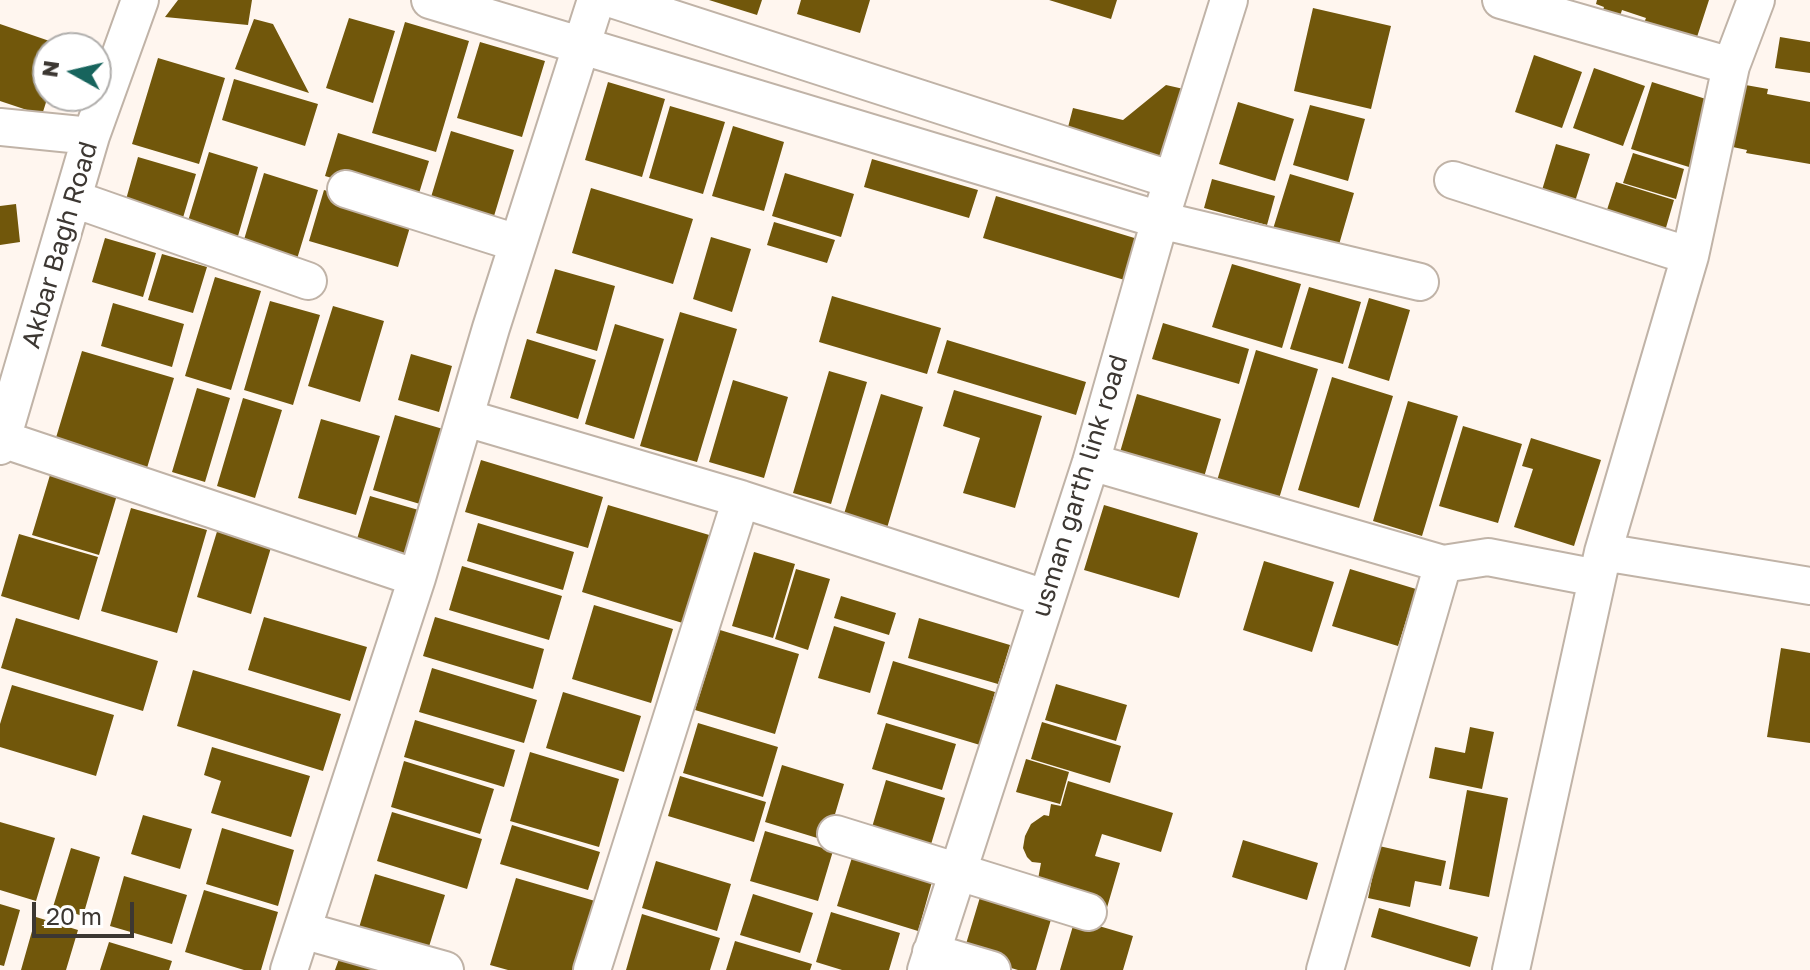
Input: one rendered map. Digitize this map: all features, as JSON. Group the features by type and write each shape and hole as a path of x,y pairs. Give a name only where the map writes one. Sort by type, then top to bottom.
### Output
{"street":[{"name":"Akbar Bagh Road","path":"1,442 91,136 140,0"},
{"path":"430,0 1160,220 1420,282"},
{"path":"289,970 417,578 517,243 596,0"},
{"path":"615,0 1172,180"},
{"name":"usman garth link road","path":"929,961 1091,462 1160,220 1229,0"},
{"path":"1501,0 1731,66"},
{"path":"1511,970 1600,565 1690,256 1731,66 1756,0"},
{"path":"0,127 91,136"},
{"path":"1453,180 1690,256"},
{"path":"346,189 517,243"},
{"path":"74,199 308,281"},
{"path":"466,418 741,499 1045,598"},
{"path":"1,442 417,578"},
{"path":"1091,462 1443,564 1488,557 1810,586"},
{"path":"592,970 741,499"},
{"path":"1325,970 1443,564"},
{"path":"836,834 1088,912"},
{"path":"302,930 445,970"},
{"path":"929,961 992,970"}],"building":[{"path":"178,0 252,0 248,25 165,17"},
{"path":"709,0 762,0 757,15"},
{"path":"801,0 870,0 860,33 797,14"},
{"path":"1049,0 1117,0 1111,19"},
{"path":"1597,0 1709,0 1697,37 1644,23 1646,18 1622,10 1620,16 1603,10 1604,7 1596,4"},
{"path":"1313,8 1391,26 1371,109 1294,91"},
{"path":"349,18 395,31 373,103 326,88"},
{"path":"254,19 273,24 309,93 235,69"},
{"path":"405,22 469,41 436,152 372,133"},
{"path":"0,24 32,35 32,112 0,101"},
{"path":"1780,37 1810,42 1810,73 1775,68"},
{"path":"480,42 545,61 522,137 457,118"},
{"path":"1534,55 1582,72 1562,128 1515,112"},
{"path":"158,58 225,78 199,164 132,144"},
{"path":"1594,68 1645,86 1623,146 1573,128"},
{"path":"234,79 318,104 305,146 222,120"},
{"path":"608,82 665,99 642,177 585,160"},
{"path":"1652,82 1709,100 1689,167 1631,149"},
{"path":"1740,84 1768,89 1767,94 1810,102 1810,164 1746,153 1747,150 1728,146"},
{"path":"1166,85 1188,90 1169,160 1067,131 1073,108 1123,120"},
{"path":"1238,102 1294,119 1275,181 1219,164"},
{"path":"1310,105 1365,119 1348,181 1293,165"},
{"path":"670,106 725,122 703,194 649,178"},
{"path":"733,126 784,142 764,211 712,196"},
{"path":"451,131 514,150 491,226 428,207"},
{"path":"338,133 429,161 416,203 325,176"},
{"path":"1556,144 1590,154 1572,211 1539,200"},
{"path":"209,152 258,167 238,236 188,221"},
{"path":"1633,153 1684,169 1676,199 1623,183"},
{"path":"138,157 196,174 182,221 125,203"},
{"path":"872,159 978,190 969,218 864,187"},
{"path":"264,173 318,190 297,259 243,243"},
{"path":"785,173 854,194 841,237 772,216"},
{"path":"1290,174 1354,193 1338,248 1273,229"},
{"path":"1212,179 1275,196 1267,225 1204,208"},
{"path":"1616,182 1674,200 1663,238 1604,219"},
{"path":"591,188 693,219 673,284 572,253"},
{"path":"324,190 413,217 398,267 309,241"},
{"path":"996,196 1141,240 1128,281 983,238"},
{"path":"16,204 20,242 0,245 0,206"},
{"path":"774,222 835,240 827,263 767,245"},
{"path":"711,237 751,249 732,312 693,299"},
{"path":"105,238 156,253 143,297 92,282"},
{"path":"162,254 207,267 193,313 148,300"},
{"path":"1232,264 1301,284 1282,348 1212,327"},
{"path":"555,269 615,286 597,351 536,333"},
{"path":"215,277 261,291 231,390 185,376"},
{"path":"1309,287 1361,302 1343,364 1290,349"},
{"path":"832,296 941,328 927,374 819,342"},
{"path":"1369,298 1410,310 1389,381 1348,368"},
{"path":"270,301 320,315 293,405 244,390"},
{"path":"113,303 184,324 172,367 101,346"},
{"path":"333,306 384,321 360,402 308,386"},
{"path":"680,312 737,329 697,462 640,446"},
{"path":"1163,323 1249,349 1239,384 1152,359"},
{"path":"615,324 664,339 634,439 585,424"},
{"path":"527,339 596,360 578,419 510,398"},
{"path":"947,340 1086,382 1076,415 937,373"},
{"path":"1256,350 1318,369 1278,502 1216,484"},
{"path":"82,351 174,378 147,468 55,441"},
{"path":"411,354 452,366 439,412 398,400"},
{"path":"829,371 867,382 831,504 793,493"},
{"path":"1332,377 1393,396 1359,508 1298,490"},
{"path":"733,380 788,397 764,478 709,462"},
{"path":"197,388 230,398 205,482 172,472"},
{"path":"954,390 1042,416 1015,508 963,493 980,438 943,426"},
{"path":"881,394 923,407 887,528 844,514"},
{"path":"1137,394 1221,419 1202,484 1118,459"},
{"path":"243,398 282,410 255,498 217,486"},
{"path":"1408,401 1458,416 1422,536 1373,521"},
{"path":"395,415 443,429 420,504 373,490"},
{"path":"321,419 380,436 356,515 298,498"},
{"path":"1463,426 1522,444 1498,523 1439,506"},
{"path":"1531,438 1601,460 1574,546 1514,527 1533,469 1522,466"},
{"path":"481,460 603,497 588,548 465,512"},
{"path":"50,475 117,495 99,555 32,535"},
{"path":"370,496 422,511 409,555 357,539"},
{"path":"608,505 716,537 689,625 582,592"},
{"path":"1104,505 1198,533 1179,598 1084,570"},
{"path":"131,508 207,530 177,633 101,611"},
{"path":"478,523 574,552 563,590 467,561"},
{"path":"219,525 273,541 251,614 197,597"},
{"path":"19,534 98,557 79,620 1,596"},
{"path":"754,552 795,564 773,638 732,626"},
{"path":"1264,561 1334,582 1312,652 1243,630"},
{"path":"462,566 562,596 549,640 449,610"},
{"path":"796,569 830,579 808,650 775,639"},
{"path":"1350,569 1416,589 1398,646 1332,626"},
{"path":"841,596 896,613 889,635 834,618"},
{"path":"594,605 673,629 651,703 572,679"},
{"path":"264,617 367,647 350,701 248,670"},
{"path":"435,617 544,649 533,689 423,656"},
{"path":"16,618 158,661 143,711 1,668"},
{"path":"919,618 1010,645 998,684 908,658"},
{"path":"834,626 885,642 870,693 818,678"},
{"path":"720,630 799,654 775,734 695,710"},
{"path":"1781,648 1810,653 1810,743 1767,737"},
{"path":"893,661 995,692 980,745 877,714"},
{"path":"432,668 537,700 524,743 419,712"},
{"path":"193,670 341,714 323,771 177,726"},
{"path":"1056,684 1127,705 1116,741 1045,720"},
{"path":"12,685 114,715 96,776 0,747 0,724"},
{"path":"563,692 641,716 624,772 546,748"},
{"path":"415,720 515,750 504,787 404,757"},
{"path":"1042,722 1121,746 1110,783 1031,759"},
{"path":"698,723 778,747 763,797 683,773"},
{"path":"886,723 956,744 942,790 872,769"},
{"path":"1470,727 1494,732 1482,789 1429,778 1435,747 1465,753"},
{"path":"212,747 310,776 291,837 211,813 221,781 204,775"},
{"path":"530,752 619,779 599,847 510,821"},
{"path":"1026,759 1069,772 1060,804 1016,792"},
{"path":"404,761 494,789 480,834 391,807"},
{"path":"782,765 844,784 827,841 765,822"},
{"path":"680,776 766,802 754,842 668,816"},
{"path":"886,780 945,798 929,851 870,834"},
{"path":"1068,781 1173,813 1161,852 1102,834 1095,856 1120,863 1106,911 1036,890 1041,863 1032,862 1023,848 1031,824 1044,815 1049,816 1051,804 1061,806"},
{"path":"1467,790 1508,798 1489,897 1449,889"},
{"path":"392,812 482,839 467,889 377,861"},
{"path":"143,815 192,829 180,869 131,854"},
{"path":"0,822 55,838 36,901 0,890"},
{"path":"512,825 600,852 588,890 500,864"},
{"path":"222,828 294,850 278,906 206,884"},
{"path":"765,831 833,851 818,901 750,881"},
{"path":"1243,840 1318,863 1307,900 1232,877"},
{"path":"1379,846 1446,861 1441,886 1415,881 1410,907 1368,898"},
{"path":"71,848 100,857 83,916 53,907"},
{"path":"854,851 934,875 918,931 837,906"},
{"path":"656,861 731,884 717,931 642,908"},
{"path":"375,874 445,895 427,953 358,931"},
{"path":"124,876 187,895 172,944 110,926"},
{"path":"516,878 595,901 574,970 508,970 490,965"},
{"path":"984,884 1055,906 1036,970 1018,970 963,954"},
{"path":"204,890 278,912 261,970 244,970 185,952"},
{"path":"753,894 813,913 800,953 740,935"},
{"path":"0,904 20,910 4,966 0,965"},
{"path":"1379,908 1478,937 1470,967 1371,937"},
{"path":"831,912 900,933 889,970 842,970 816,962"},
{"path":"642,914 720,938 710,970 626,970"},
{"path":"36,917 78,930 66,970 21,970"},
{"path":"1075,919 1133,936 1123,970 1060,970"},
{"path":"735,941 812,964 810,970 726,970"},
{"path":"109,942 172,961 169,970 100,970"},
{"path":"339,959 373,969 373,970 335,970"}]}
